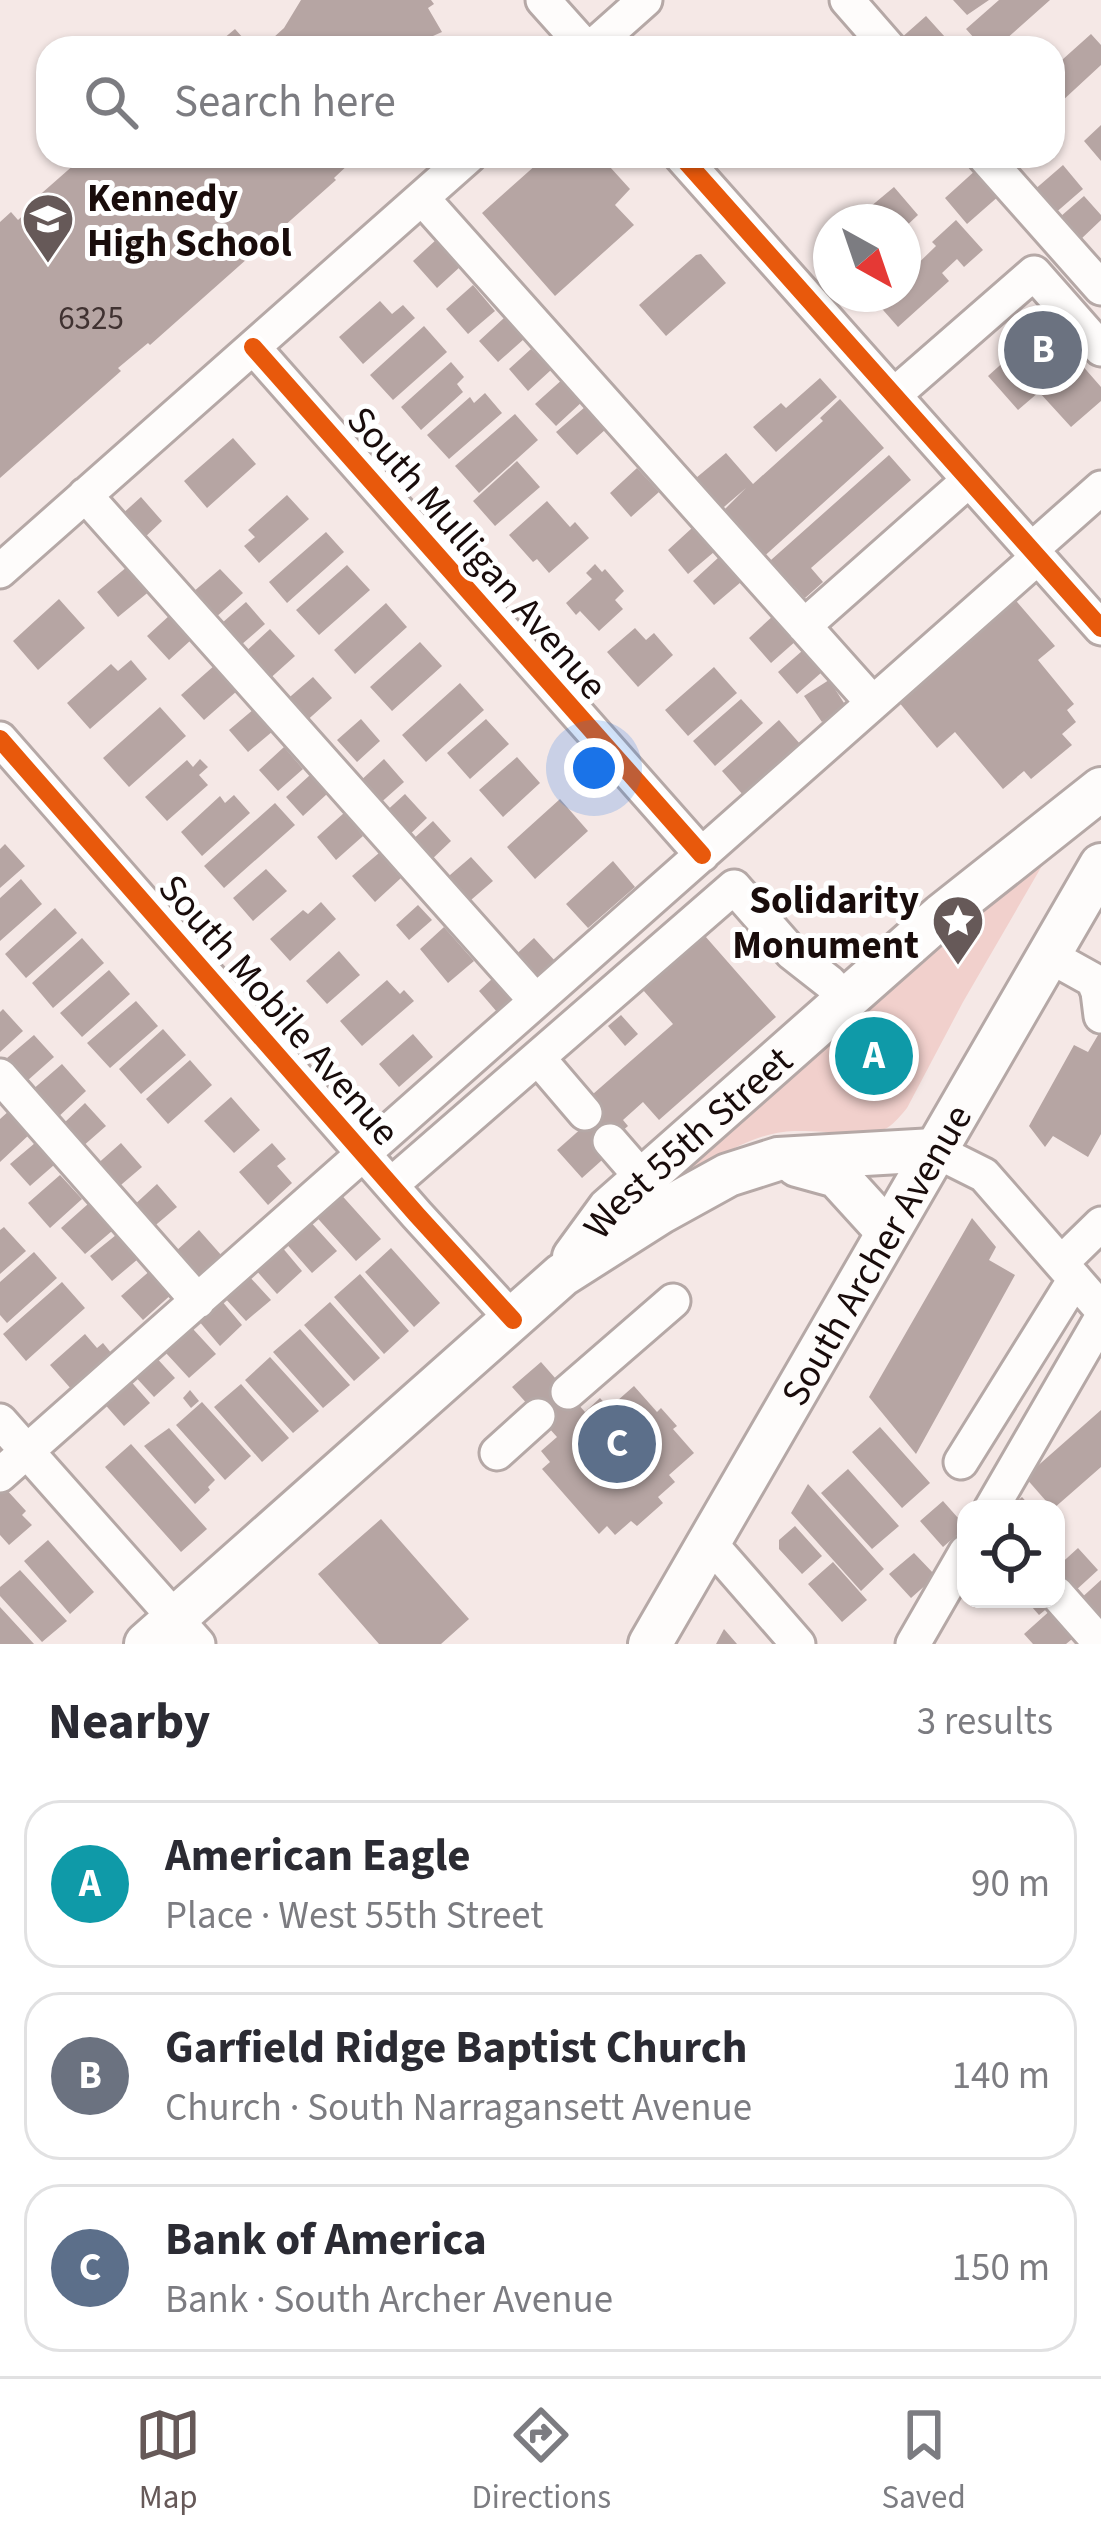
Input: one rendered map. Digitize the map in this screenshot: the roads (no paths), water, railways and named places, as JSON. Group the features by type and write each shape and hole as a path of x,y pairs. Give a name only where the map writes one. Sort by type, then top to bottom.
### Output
{"main road":[{"name":"West 55th Street","path":"562,1276 609,1209 942,915 1101,789"},
{"name":"South Archer Avenue","path":"650,1644 1101,865"},
{"name":"West 55th Street","path":"173,1636 562,1276 677,1202 728,1175 778,1159 934,1150"},
{"path":"778,1159 837,1176 888,1232"}],"street":[{"path":"543,0 577,36"},
{"path":"602,36 645,0"},
{"path":"847,0 878,36"},
{"path":"0,571 456,168"},
{"path":"692,168 1101,628"},
{"path":"995,168 1101,288"},
{"path":"422,198 873,703"},
{"path":"894,395 1034,273 1101,349"},
{"name":"South Mulligan Avenue","path":"254,347 702,855"},
{"path":"804,626 969,480"},
{"path":"0,1475 873,703 1101,488"},
{"path":"86,495 536,1001"},
{"name":"South Mobile Avenue","path":"0,739 513,1320"},
{"path":"391,1185 734,887 791,953 846,1000"},
{"path":"1048,956 1093,980 1101,1016"},
{"path":"538,1058 585,1113"},
{"path":"0,1076 198,1301"},
{"path":"610,1141 643,1179"},
{"path":"934,1150 984,1175 1101,1309"},
{"path":"961,1462 1068,1271 1101,1224"},
{"path":"568,1392 674,1301"},
{"path":"996,1500 1101,1319"},
{"path":"496,1454 538,1416"},
{"path":"0,1421 173,1636"},
{"path":"709,1542 798,1644"},
{"path":"913,1644 957,1568"},
{"path":"1065,1603 1101,1644"}],"place":[{"name":"Kennedy High School","path":"48,265"},
{"name":"Garfield Ridge Baptist Church","path":"1043,350"},
{"name":"Solidarity Monument","path":"958,967"},
{"name":"American Eagle","path":"874,1056"},
{"name":"Bank of America","path":"617,1444"}]}
